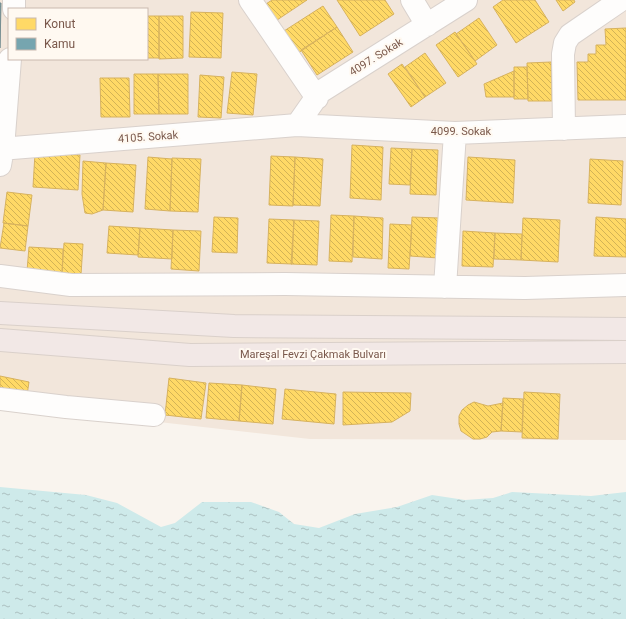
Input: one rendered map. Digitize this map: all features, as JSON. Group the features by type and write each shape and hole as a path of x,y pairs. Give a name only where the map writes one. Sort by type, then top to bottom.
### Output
{"highway":[{"path":"0,313 234,326 626,329"},
{"name":"Mareşal Fevzi Çakmak Bulvarı","path":"0,340 190,355 626,352"}],"street":[{"path":"250,0 316,98"},
{"path":"412,0 427,25"},
{"name":"4097. Sokak","path":"297,125 320,92 466,0"},
{"path":"564,129 563,54 565,43 570,35 621,0"},
{"path":"1,154 10,60"},
{"name":"4099. Sokak","path":"297,125 455,133 626,126"},
{"name":"4105. Sokak","path":"1,154 297,125"},
{"path":"445,287 455,133"},
{"path":"0,276 71,285 285,284 525,288 626,285"},
{"path":"0,399 154,415"}],"shaded area":[{"path":"0,0 626,0 626,440 310,439 0,404"}],"water":[{"path":"0,487 86,495 117,503 161,527 175,523 202,502 251,502 279,512 294,524 319,528 355,514 397,507 432,495 465,500 493,498 512,492 591,496 626,492 626,619 0,619"}],"building: Konut":[{"path":"272,0 307,0 277,20 266,4"},
{"path":"337,0 385,0 394,14 360,36"},
{"path":"503,0 535,0 549,22 516,43 493,7"},
{"path":"556,0 574,0 575,2 563,11"},
{"path":"323,6 337,27 298,53 284,31"},
{"path":"191,12 223,13 221,58 189,57"},
{"path":"148,16 159,16 159,58 148,58"},
{"path":"159,16 183,16 183,58 159,59"},
{"path":"479,18 497,45 475,61 456,34"},
{"path":"337,27 353,52 317,75 301,50"},
{"path":"626,28 626,100 578,100 577,62 588,62 588,54 596,54 596,45 606,45 605,29"},
{"path":"455,32 477,64 458,77 436,45"},
{"path":"425,53 446,83 425,97 405,67"},
{"path":"551,62 552,101 528,101 527,63"},
{"path":"402,64 425,97 411,107 388,74"},
{"path":"514,67 527,67 528,99 514,99"},
{"path":"514,71 514,97 486,97 484,84"},
{"path":"232,72 257,74 253,115 227,113"},
{"path":"134,74 158,74 159,114 134,114"},
{"path":"158,74 188,74 188,114 159,114"},
{"path":"200,75 224,77 221,118 198,117"},
{"path":"100,78 129,78 130,117 101,117"},
{"path":"352,145 383,147 381,200 350,198"},
{"path":"391,148 412,149 410,185 389,184"},
{"path":"412,149 438,150 436,195 410,194"},
{"path":"35,153 80,155 78,190 33,187"},
{"path":"271,156 295,157 293,206 269,205"},
{"path":"148,157 172,159 170,211 145,209"},
{"path":"295,157 323,159 320,206 293,205"},
{"path":"468,157 515,160 513,203 466,200"},
{"path":"172,158 201,159 198,212 170,211"},
{"path":"590,159 623,161 621,205 588,203"},
{"path":"83,161 106,163 103,210 92,214 85,213 82,194"},
{"path":"106,163 136,165 133,212 103,210"},
{"path":"7,192 32,195 28,226 3,223"},
{"path":"331,215 354,216 352,262 329,261"},
{"path":"354,216 383,218 382,259 353,257"},
{"path":"214,217 238,218 237,253 212,252"},
{"path":"412,217 439,218 438,258 410,256"},
{"path":"596,217 626,219 626,257 594,256"},
{"path":"523,218 560,220 558,262 521,260"},
{"path":"269,219 294,220 292,264 267,263"},
{"path":"294,220 319,221 317,265 291,264"},
{"path":"4,223 28,226 25,251 0,248"},
{"path":"390,224 412,225 409,269 388,268"},
{"path":"109,226 140,228 138,255 107,253"},
{"path":"140,228 173,230 172,259 138,257"},
{"path":"173,230 201,231 199,271 171,269"},
{"path":"463,231 495,233 493,267 462,266"},
{"path":"495,233 522,234 521,260 494,259"},
{"path":"64,243 83,244 81,275 62,274"},
{"path":"29,247 63,249 62,274 27,271"},
{"path":"0,376 29,382 26,402 5,389 0,388"},
{"path":"169,378 206,383 201,419 165,415"},
{"path":"209,383 242,385 239,421 206,418"},
{"path":"242,385 276,389 273,424 239,421"},
{"path":"285,389 336,394 334,424 282,419"},
{"path":"343,392 411,393 410,411 392,422 343,425"},
{"path":"524,392 560,394 558,439 522,438"},
{"path":"503,398 523,399 522,432 501,431"},
{"path":"474,402 488,406 503,403 501,431 492,432 487,437 480,439 473,439 461,431 459,416 462,410"}],"building: Kamu":[{"path":"0,3 1,3 0,48"}]}
